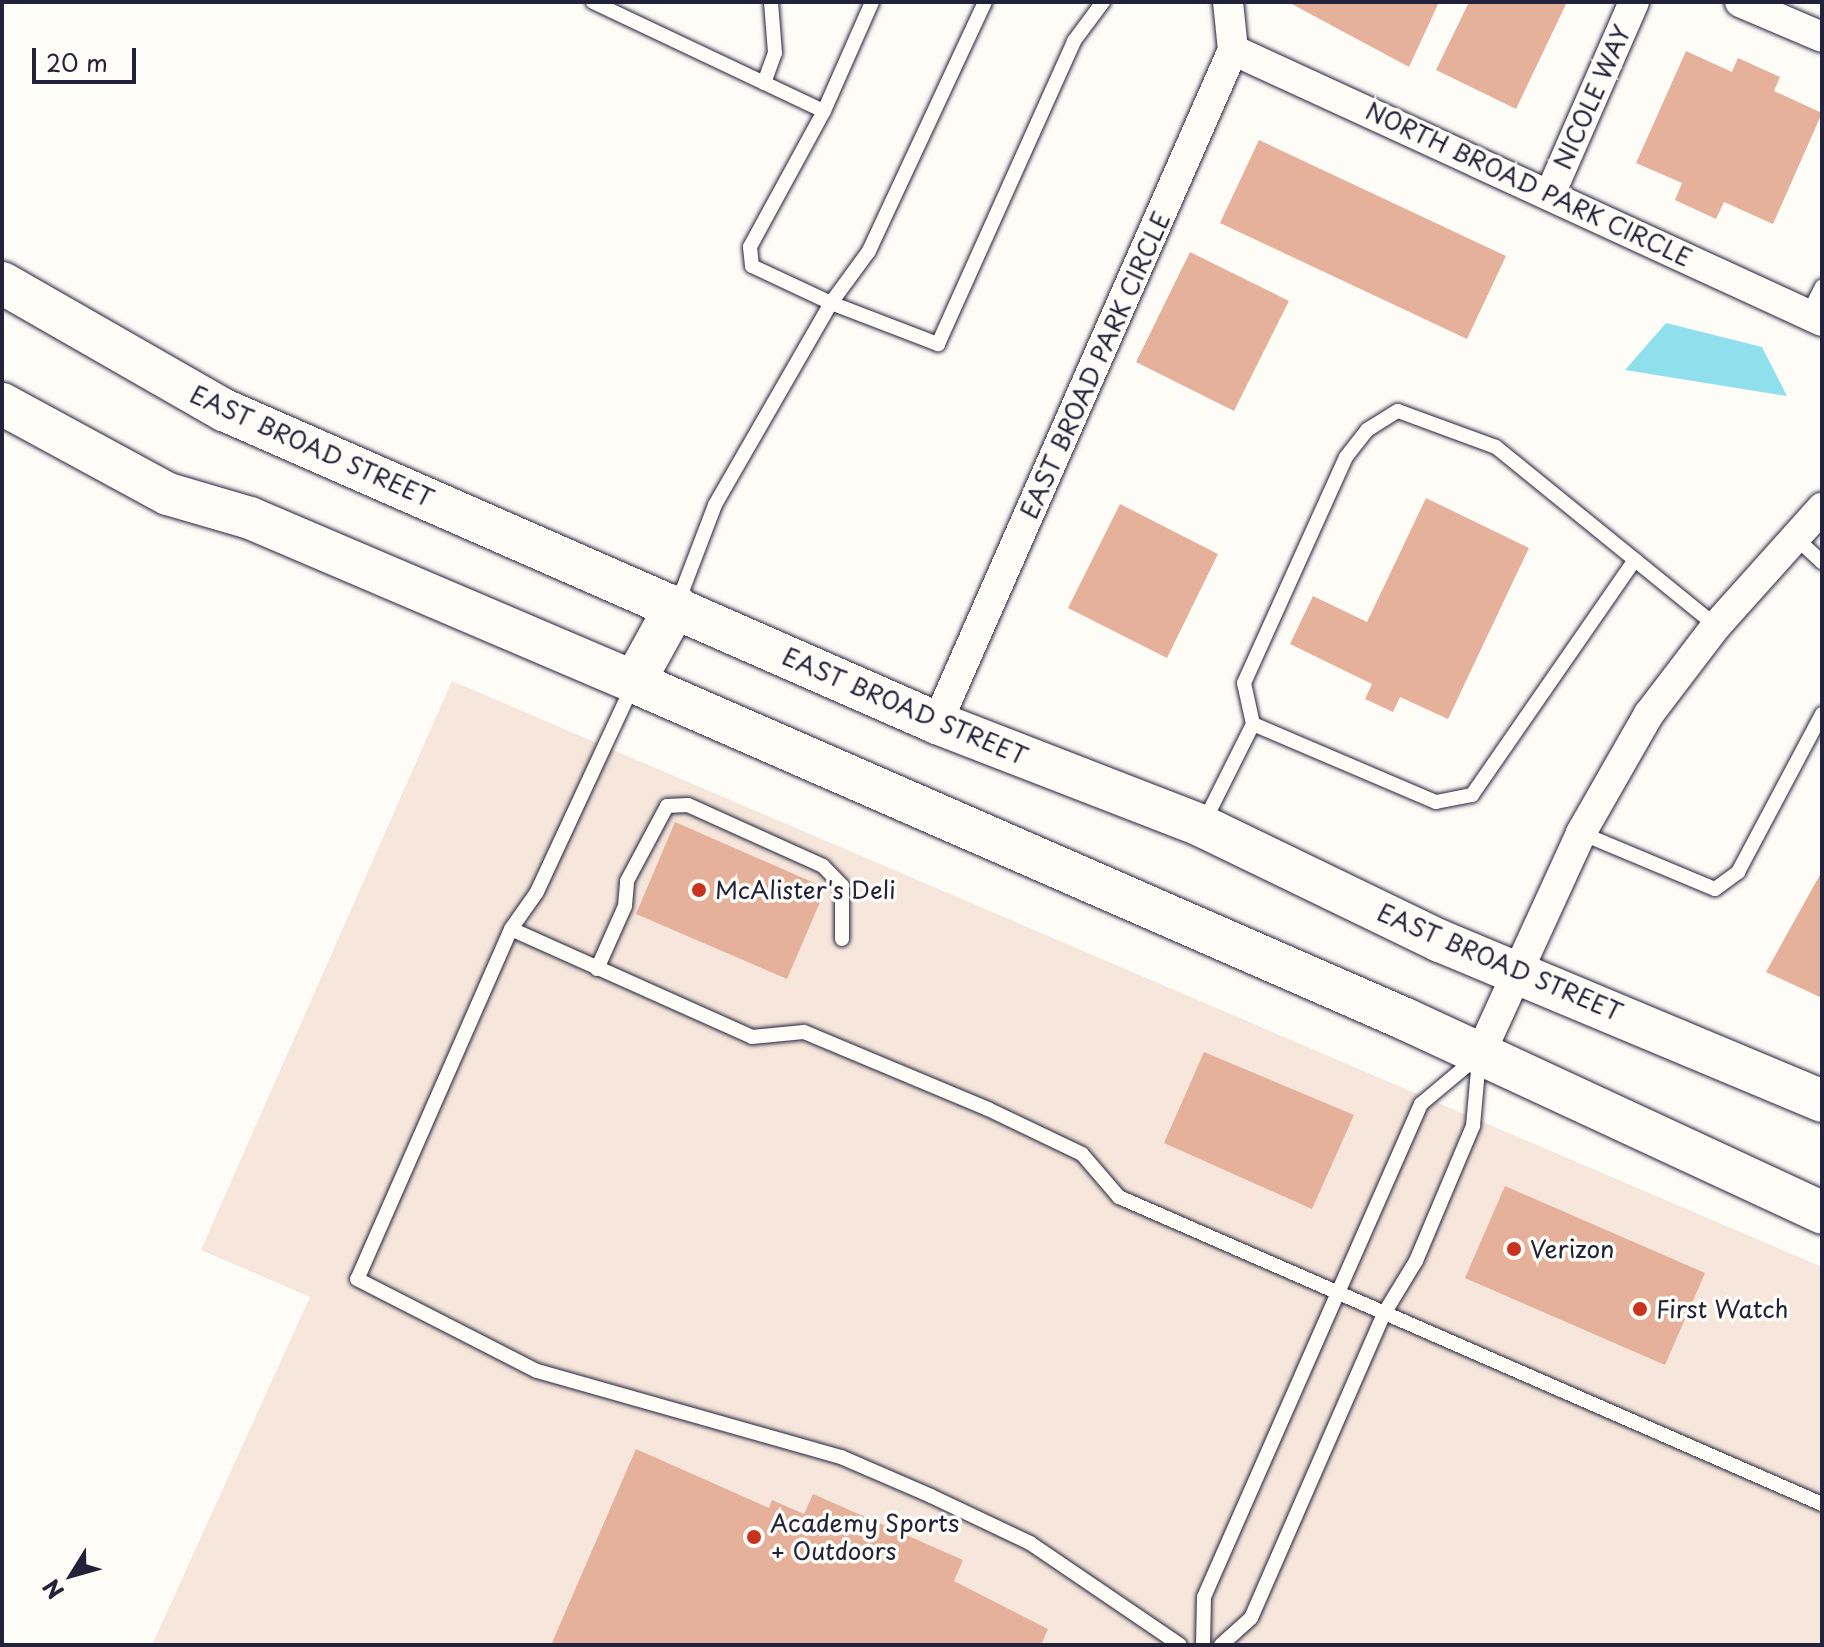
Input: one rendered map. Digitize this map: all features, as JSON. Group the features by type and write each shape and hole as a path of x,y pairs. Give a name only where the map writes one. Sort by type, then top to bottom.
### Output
{"main road":[{"name":"EAST BROAD STREET","path":"2,283 224,410 937,723 1202,826 1515,972 1822,1101"},
{"path":"2,404 168,494 250,518 634,682 1480,1054 1822,1213"},
{"path":"634,682 676,606"}],"street":[{"name":"EAST BROAD PARK CIRCLE","path":"937,723 1233,50 1228,2"},
{"name":"NICOLE WAY","path":"1551,192 1634,2"},
{"path":"1740,2 1822,37"},
{"name":"NORTH BROAD PARK CIRCLE","path":"1233,50 1551,192 1815,318"},
{"path":"1480,1054 1581,833 1649,714 1716,626 1822,508"}],"lane":[{"path":"593,2 824,111"},
{"path":"764,83 775,53 771,2"},
{"path":"872,2 824,111 750,247 752,266 831,303 938,344 1074,41 1103,2"},
{"path":"676,606 715,505 831,303 869,251 985,2"},
{"path":"1815,318 1822,286"},
{"path":"1202,826 1253,724 1244,683 1346,457 1367,430 1398,411 1496,447 1716,626"},
{"path":"1795,537 1822,562"},
{"path":"1253,724 1436,802 1472,795 1635,560"},
{"path":"634,682 537,892 511,929 357,1279 537,1371 841,1457 918,1490 1030,1543 1180,1645"},
{"path":"1581,833 1715,889 1738,872 1822,714"},
{"path":"597,969 625,906 627,881 667,806 688,805 823,866 842,886 842,939"},
{"path":"511,929 752,1037 804,1032 988,1109 1082,1154 1119,1197 1822,1504"},
{"path":"1203,1645 1204,1597 1421,1104 1480,1054"},
{"path":"1221,1645 1251,1618 1385,1312 1416,1261 1473,1126 1480,1054"}],"shaded area":[{"path":"452,681 1822,1267 1822,1645 152,1645 310,1297 201,1250"}],"water":[{"path":"1666,323 1762,347 1787,396 1625,370"}],"building":[{"path":"1288,2 1439,2 1409,67"},
{"path":"1469,2 1567,2 1516,109 1436,70"},
{"path":"1686,51 1732,72 1738,58 1780,77 1774,91 1822,113 1773,224 1724,202 1716,219 1675,200 1682,183 1636,163"},
{"path":"1259,140 1506,256 1467,339 1220,223"},
{"path":"1190,252 1289,301 1234,411 1136,362"},
{"path":"1426,498 1529,548 1448,719 1400,697 1393,712 1365,699 1372,684 1290,644 1313,596 1367,622"},
{"path":"1120,504 1218,554 1167,658 1068,608"},
{"path":"675,822 826,888 787,979 636,914"},
{"path":"1822,871 1822,998 1766,972"},
{"path":"1204,1052 1354,1115 1312,1209 1164,1143"},
{"path":"1505,1186 1705,1273 1665,1365 1465,1278"},
{"name":"Academy Sports + Outdoors","path":"636,1449 769,1508 772,1500 804,1514 813,1494 963,1560 954,1581 1048,1629 1041,1645 551,1645"}],"place":[{"name":"McAlister's Deli","path":"699,890"},
{"name":"Verizon","path":"1514,1249"},
{"name":"First Watch","path":"1640,1309"},
{"name":"Academy Sports + Outdoors","path":"754,1537"}]}
